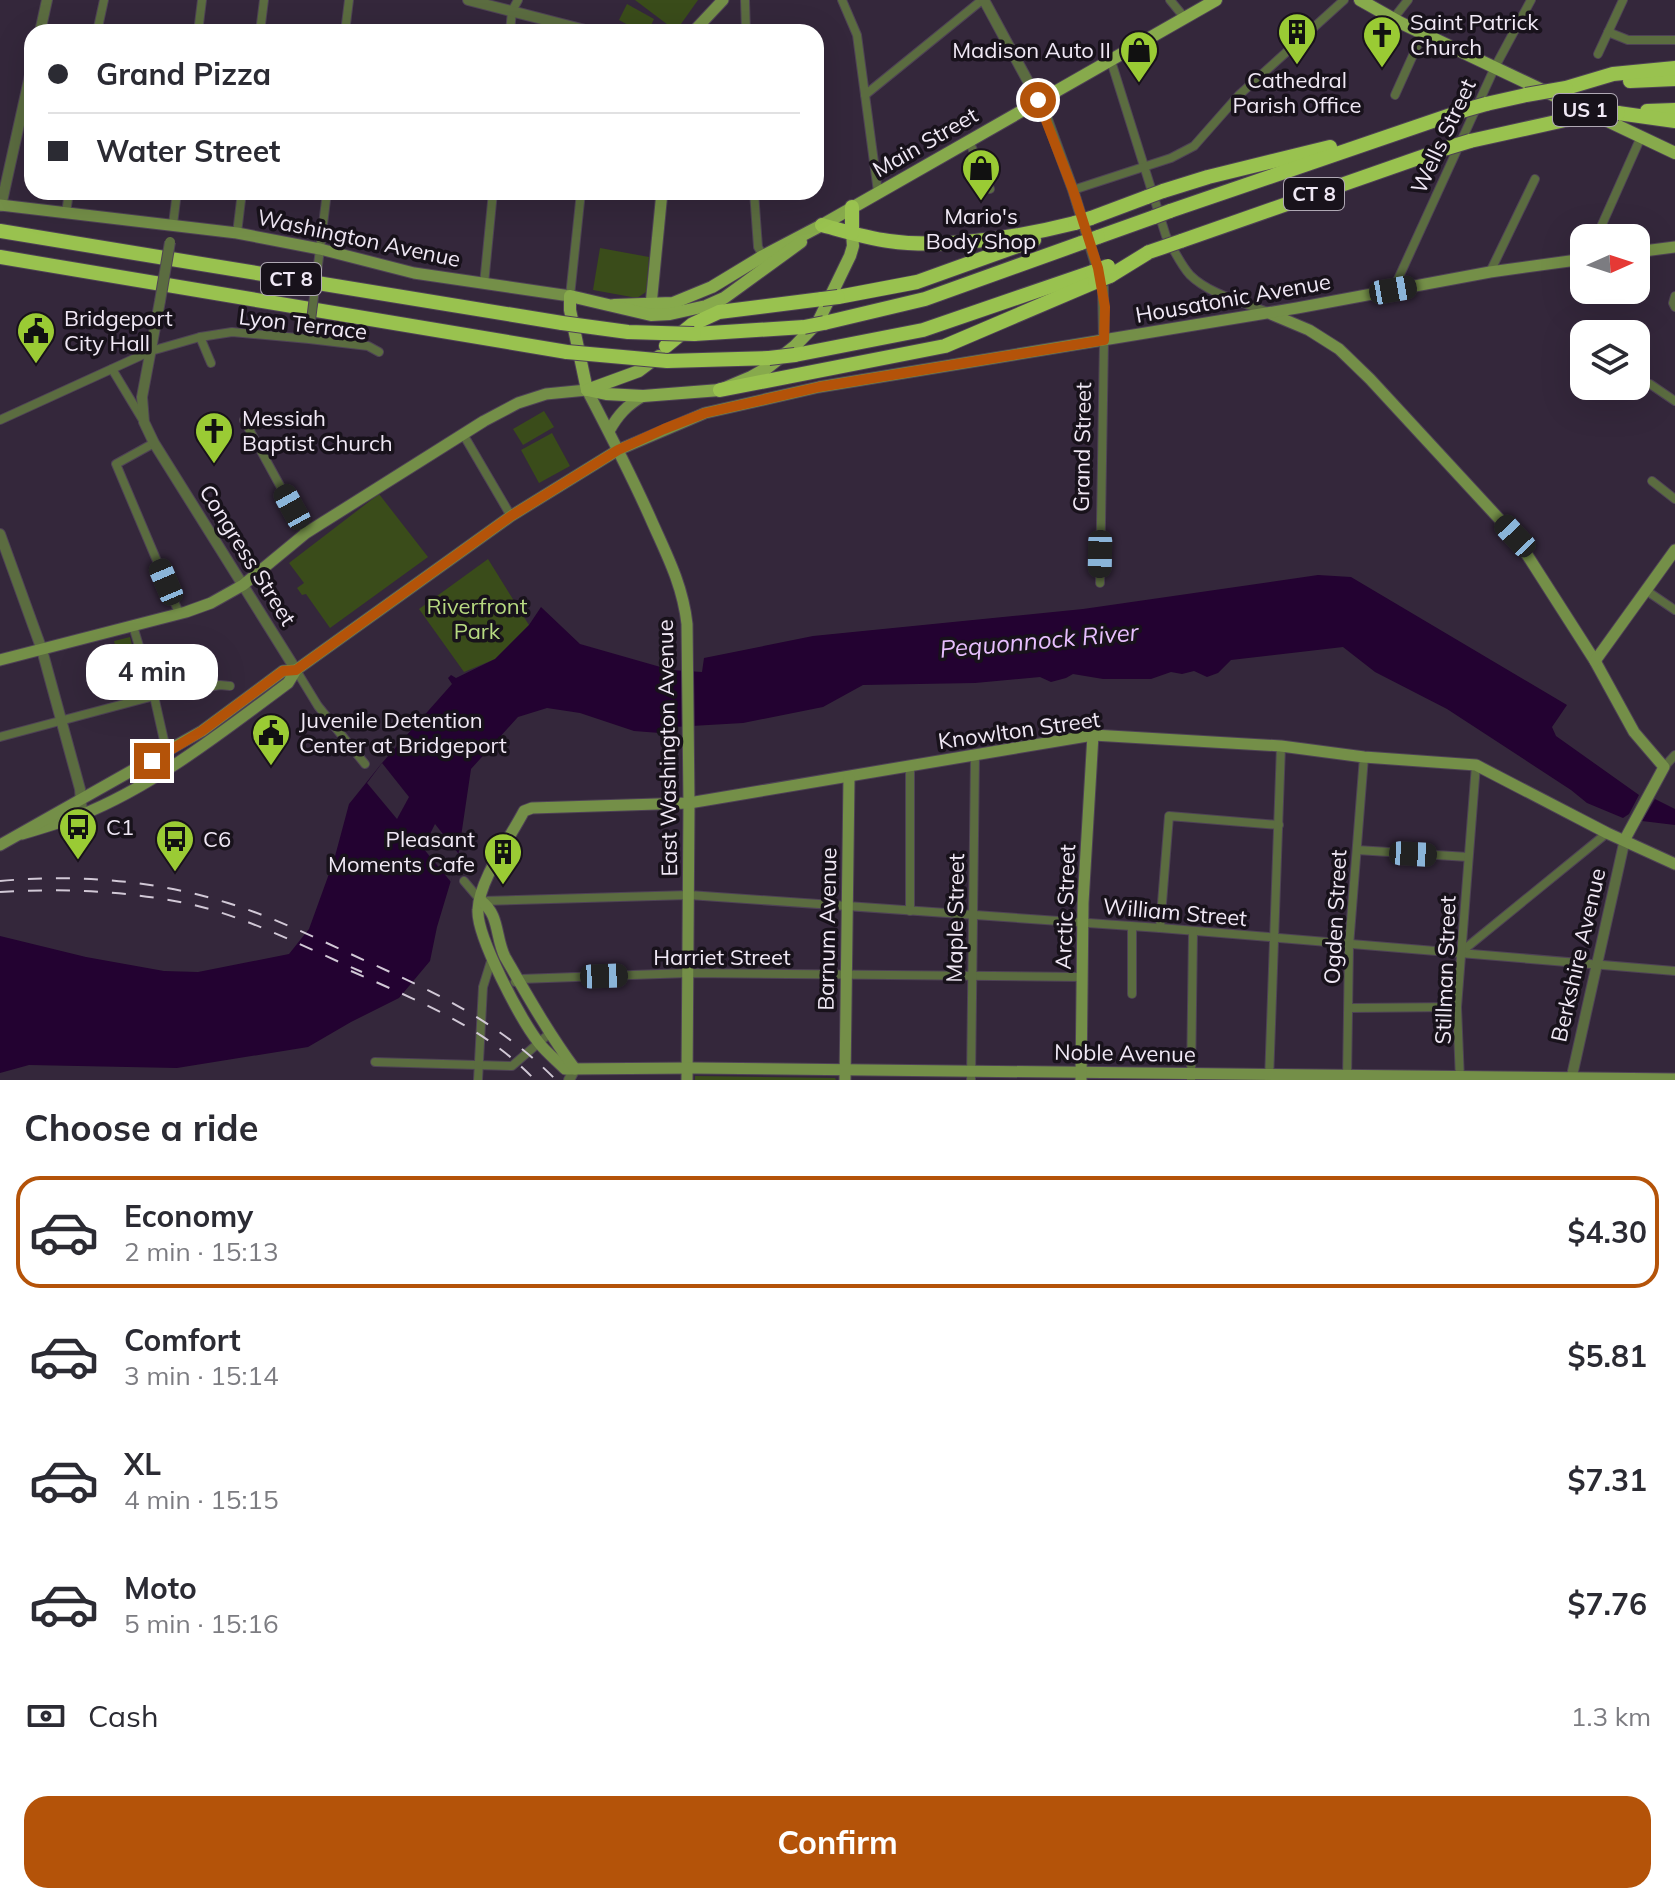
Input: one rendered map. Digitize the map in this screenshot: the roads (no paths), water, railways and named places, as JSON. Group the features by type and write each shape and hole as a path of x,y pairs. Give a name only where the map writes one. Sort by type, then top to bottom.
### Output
{"highway":[{"path":"1566,88 1613,74 1675,68"},
{"name":"CT 8","path":"0,230 628,332 694,334 804,327 877,312 937,295 1170,211 1486,104 1566,88 1675,79"},
{"name":"CT 8","path":"0,260 567,352 769,358 923,330 1093,277 1149,252 1470,141 1574,118 1675,110"},
{"path":"1618,113 1675,121"},
{"path":"666,354 693,324 719,312 838,297 917,282 1163,191 1208,177 1400,131"},
{"path":"852,207 852,233"},
{"path":"822,225 892,241 954,241 1014,237 1075,223"},
{"path":"720,390 932,350 970,336 1093,277"}],"main road":[{"path":"700,24 723,0"},
{"name":"Main Street","path":"651,310 712,287 766,261 852,207 1216,0"},
{"name":"US 1","path":"1360,0 1393,19 1675,153"},
{"path":"651,310 661,200"},
{"name":"Washington Avenue","path":"0,206 237,233 320,249 414,273 651,310"},
{"name":"Main Street","path":"587,390 643,396 720,390 767,368 795,346 818,322 852,251 852,233"},
{"path":"1650,250 1675,247"},
{"name":"Main Street","path":"651,310 693,309 724,298 766,261"},
{"name":"Housatonic Avenue","path":"296,670 511,516 618,450 705,413 819,387 1570,261"},
{"name":"Main Street","path":"0,660 211,603 243,585 306,533 518,403 546,394 587,390 639,371 666,354 693,309 712,287"},
{"path":"570,296 570,310 587,390"},
{"path":"1269,313 1309,330 1339,349 1515,536 1595,661 1634,732 1662,770 1627,835"},
{"name":"East Washington Avenue","path":"587,390 677,576 684,598 689,803 687,1074"},
{"path":"609,431 618,415 631,402 643,396"},
{"path":"1595,661 1675,550"},
{"path":"0,845 168,752 202,731 283,671 296,670"},
{"path":"22,834 82,814 170,767 288,683 296,670"},
{"name":"Knowlton Street","path":"481,901 484,885 524,811 532,808 689,803 1093,735 1281,746 1364,757 1476,765 1607,833 1627,835 1675,864"},
{"name":"Arctic Street","path":"1081,1076 1083,923 1093,735"},
{"name":"Barnum Avenue","path":"845,1075 849,778"},
{"path":"481,901 478,915 498,956 507,986 538,1042 572,1075"},
{"path":"498,956 520,979 572,1075"},
{"name":"Noble Avenue","path":"572,1075 1675,1079"}],"street":[{"path":"42,24 47,0"},
{"path":"99,24 104,0"},
{"path":"199,24 202,0"},
{"path":"261,24 264,0"},
{"path":"346,24 349,0"},
{"path":"468,0 562,24"},
{"path":"511,24 512,11 518,0"},
{"path":"745,0 746,24"},
{"path":"842,0 857,35 878,192"},
{"path":"865,95 983,0"},
{"name":"Grand Street","path":"983,0 1038,100 1073,190 1103,287 1100,583"},
{"path":"1170,0 1184,17"},
{"path":"1073,190 1171,158 1194,146 1239,95 1344,0"},
{"path":"1393,19 1408,0"},
{"name":"Wells Street","path":"1393,290 1495,67 1531,0"},
{"path":"1598,54 1623,0"},
{"path":"1608,32 1628,40 1675,40"},
{"path":"1395,95 1423,33"},
{"path":"1111,61 1166,236 1190,275 1204,285 1269,313"},
{"path":"0,206 24,101"},
{"path":"1602,224 1641,137"},
{"path":"969,141 990,189"},
{"path":"1490,272 1535,179"},
{"path":"66,213 68,200"},
{"path":"144,422 142,397 176,200"},
{"path":"237,233 241,200"},
{"path":"309,339 326,200"},
{"path":"484,284 492,200"},
{"path":"570,296 580,200"},
{"path":"755,200 758,247 766,261"},
{"path":"1675,296 1675,307"},
{"name":"Lyon Terrace","path":"0,420 151,351 200,337 232,332 368,346 379,352"},
{"path":"200,337 211,363"},
{"path":"112,369 144,422"},
{"path":"1650,384 1675,401"},
{"path":"244,420 306,533"},
{"name":"Congress Street","path":"144,422 154,443 318,706 365,764"},
{"path":"463,434 511,516"},
{"path":"154,443 116,464 179,613"},
{"path":"1652,481 1675,499"},
{"path":"0,534 42,650 81,798 82,814"},
{"path":"1647,591 1675,610"},
{"path":"133,626 154,696 170,767"},
{"path":"0,737 154,696 230,686"},
{"path":"1270,1078 1281,746"},
{"path":"1662,770 1675,755"},
{"name":"Maple Street","path":"971,1075 975,756"},
{"name":"Ogden Street","path":"1347,1078 1349,946 1364,757"},
{"name":"Stillman Street","path":"1460,1078 1457,1007 1476,765"},
{"path":"910,766 910,911"},
{"path":"1160,928 1169,816 1279,825"},
{"path":"1461,952 1607,833"},
{"name":"Berkshire Avenue","path":"1571,1079 1627,835"},
{"path":"1357,850 1468,857"},
{"path":"464,881 481,901"},
{"name":"William Street","path":"481,901 689,895 1160,928 1675,971"},
{"path":"1132,927 1132,994"},
{"path":"1191,1077 1193,932"},
{"path":"478,1080 483,987 498,956"},
{"name":"Harriet Street","path":"507,986 520,979 688,973 1082,977"},
{"path":"1349,1008 1457,1007"},
{"path":"375,1062 512,1066 550,1033"}],"water":[{"name":"Pequonnock River","path":"1318,575 1351,577 1567,705 1552,727 1556,736 1639,795 1629,814 1623,818 1587,803 1447,709 1375,672 1343,647 1231,660 1218,673 1207,677 1194,671 1182,674 1171,672 1151,679 1103,679 1073,674 1051,682 1040,677 975,683 863,685 823,707 743,723 674,727 673,734 634,731 580,713 547,708 518,717 471,769 458,857 430,961 399,998 308,1047 177,1068 29,1065 0,1073 0,936 86,957 164,971 198,972 289,954 309,929 334,860 349,804 452,684 448,678 451,675 456,678 495,659 529,625 541,607 580,644 671,670 702,672 704,658 813,636 1083,609"},
{"path":"1655,799 1675,809 1675,825 1642,821"}],"railway":[{"path":"0,881 58,878 144,884 200,895 246,909 444,998 513,1042 556,1080"},
{"path":"0,892 96,892 190,904 256,925 362,972"},
{"path":"351,971 449,1016 494,1045 535,1080"}],"place":[{"name":"Cathedral Parish Office","path":"1297,66"},
{"name":"Saint Patrick Church","path":"1382,69"},
{"name":"Madison Auto II","path":"1139,84"},
{"name":"Mario's Body Shop","path":"981,202"},
{"name":"Bridgeport City Hall","path":"36,365"},
{"name":"Messiah Baptist Church","path":"214,465"},
{"name":"Juvenile Detention Center at Bridgeport","path":"271,767"},
{"name":"C1","path":"78,861"},
{"name":"C6","path":"175,873"},
{"name":"Pleasant Moments Cafe","path":"503,886"}],"park label":[{"name":"Riverfront Park","path":"477,618"}]}
